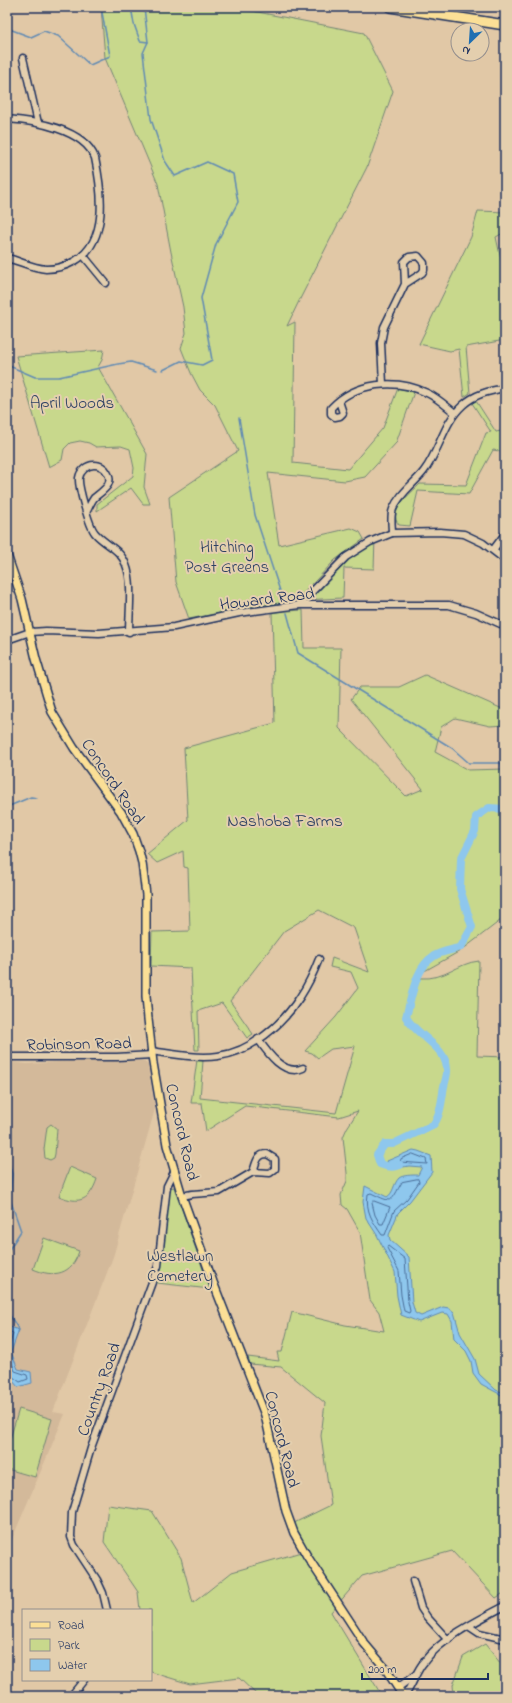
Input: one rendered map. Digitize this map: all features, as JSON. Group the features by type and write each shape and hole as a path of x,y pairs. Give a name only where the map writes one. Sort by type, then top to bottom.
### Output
{"highway":[{"path":"390,7 505,25"}],"main road":[{"name":"Concord Road","path":"7,555 22,599 42,682 52,712 74,748 121,812 133,834 139,851 146,895 146,996 152,1053 167,1145 182,1196 213,1282 265,1415 282,1500 294,1533 307,1556 364,1643 399,1688 403,1696"}],"street":[{"path":"23,58 38,123"},
{"path":"7,119 38,123 82,140 89,147 95,158 100,211 99,225 94,242 83,255 68,265 50,269 33,267 7,258"},
{"path":"83,255 106,283"},
{"path":"383,384 381,347 382,334 387,320 405,284 423,272 424,263 418,256 411,256 404,262 405,284"},
{"path":"339,400 357,390 383,384 400,384 417,388 432,396 455,413"},
{"path":"392,533 392,514 395,505 428,466 448,422 455,413 474,397 486,392 505,388"},
{"path":"87,511 92,501 106,490 109,484 107,472 98,465 87,467 80,476 80,486 87,511 94,531 119,553 127,565 129,576 129,632"},
{"path":"299,605 330,572 350,555 370,542 392,533 456,533 473,538 493,550 505,560"},
{"path":"493,550 505,534"},
{"name":"Howard Road","path":"7,640 30,632 129,632 174,627 239,613 299,605 449,605 471,611 505,626"},
{"name":"Robinson Road","path":"7,1057 117,1057 152,1053 219,1056 235,1052 258,1039 284,1018 300,997 319,959"},
{"path":"258,1039 281,1065 295,1070 303,1068"},
{"name":"Country Road","path":"108,1609 97,1580 74,1545 71,1537 72,1512 91,1448 158,1266 167,1186 174,1172"},
{"path":"182,1196 219,1192 252,1172"},
{"path":"413,1582 421,1608 427,1617 448,1640"},
{"path":"403,1696 409,1691 422,1663 434,1650 505,1606"},
{"path":"470,1627 479,1634 505,1639"},
{"path":"399,1688 417,1673"},
{"path":"71,1696 83,1681"}],"shaded area":[{"path":"144,1061 148,1065 155,1109 113,1257 53,1412 65,1414 7,1551 7,1062 27,1064"}],"green space":[{"path":"101,7 232,7 364,33 393,91 367,167 287,326 295,322 293,463 348,469 383,428 398,388 414,392 396,443 365,477 345,481 268,473 279,545 351,528 360,532 364,539 335,560 296,601 255,606 189,619 176,582 169,497 238,451 215,405 200,390 181,348 186,333 183,307 158,184 105,58"},
{"path":"478,211 505,212 505,232 496,237 505,278 505,340 466,347 470,393 464,397 459,349 450,351 419,344 471,237"},
{"name":"April Woods","path":"104,350 102,360 98,367 147,454 144,487 150,504 143,504 131,488 97,511 97,504 133,476 134,468 130,449 121,446 96,447 89,443 80,441 70,443 64,449 62,460 49,467 16,356"},
{"path":"476,401 496,432 505,430 505,452 493,450 469,494 418,491 410,526 399,525 396,520 398,508 406,497 420,484 466,485 486,433 491,432 472,403"},
{"name":"Hitching Post Greens","path":"375,538 374,569 344,568 343,598 302,600 337,562"},
{"name":"Nashoba Farms","path":"303,610 304,648 341,648 339,728 406,796 423,789 351,699 360,687 399,687 425,675 505,710 505,725 490,726 455,718 441,727 435,752 468,770 505,769 505,917 462,950 421,973 420,978 429,978 444,974 471,962 479,961 477,1056 505,1057 505,1592 496,1598 452,1551 362,1576 331,1612 382,1696 258,1696 239,1678 190,1684 152,1672 152,1609 140,1609 138,1592 104,1542 108,1505 152,1511 181,1558 193,1603 232,1572 308,1550 294,1523 331,1505 321,1436 325,1403 281,1367 250,1364 248,1357 279,1361 277,1352 282,1352 292,1312 345,1325 384,1331 379,1312 370,1300 360,1232 347,1209 342,1205 341,1195 347,1181 343,1137 358,1111 339,1117 245,1106 206,1131 202,1103 191,1103 197,1060 203,1061 200,1098 336,1113 355,1046 331,1049 318,1058 312,1053 305,1051 336,1017 358,988 351,972 330,967 332,958 369,972 354,928 319,910 284,931 230,1001 253,1034 247,1038 222,1003 198,1011 199,1050 195,1050 191,968 151,966 152,932 190,931 188,868 184,867 183,851 157,863 147,854 188,820 184,748 275,723 272,612"},
{"path":"51,1124 57,1129 55,1154 54,1158 50,1160 45,1158 44,1149 47,1127"},
{"path":"70,1167 97,1179 91,1192 83,1199 73,1200 59,1196"},
{"name":"Westlawn Cemetery","path":"174,1187 210,1289 157,1283 169,1188"},
{"path":"44,1238 79,1251 76,1259 67,1270 55,1274 33,1269"},
{"path":"19,1409 52,1419 35,1477 7,1469 7,1449"},
{"path":"485,1644 501,1664 505,1666 505,1696 454,1696 453,1685 463,1657"}],"water":[{"path":"413,1150 431,1156 432,1172 410,1201 398,1213 389,1235 390,1240 409,1257 412,1302 415,1313 421,1316 443,1307 449,1308 454,1312 460,1333 475,1359 479,1374 496,1390 505,1393 505,1397 481,1384 473,1373 471,1361 466,1351 454,1339 452,1321 448,1314 442,1313 419,1322 401,1315 397,1296 395,1272 377,1235 366,1218 363,1202 365,1186 387,1197 391,1193 399,1178 418,1175 422,1167 409,1166 391,1169 387,1161"},
{"path":"7,1326 19,1330 11,1352 18,1369 31,1372 32,1383 18,1387 12,1380 7,1380"}],"waterway":[{"path":"7,26 12,30 31,37 44,31 58,36 90,65 110,56 101,7"},
{"path":"131,7 134,24 140,41 148,42"},
{"path":"144,7 148,42 143,53 151,119 165,161 175,176 207,162 233,174 238,202 216,244 201,298 212,360 202,365 181,361 163,370"},
{"path":"7,365 35,377 59,377 131,362 157,370"},
{"path":"239,418 255,515 283,600"},
{"path":"287,613 298,653 452,748 469,763 501,763 505,785"},
{"path":"7,807 31,797 37,798"},
{"path":"400,1165 390,1167 380,1164 377,1155 385,1144 393,1144 433,1125 440,1110 447,1072 445,1061 436,1047 416,1029 406,1017 412,992 418,975 428,961 437,954 461,947 472,927 460,889 461,859 475,831 476,817 489,808 505,809"},
{"path":"7,1155 12,1174 10,1199 21,1231 10,1248 7,1257"},
{"path":"7,1311 19,1330 18,1332"}]}
